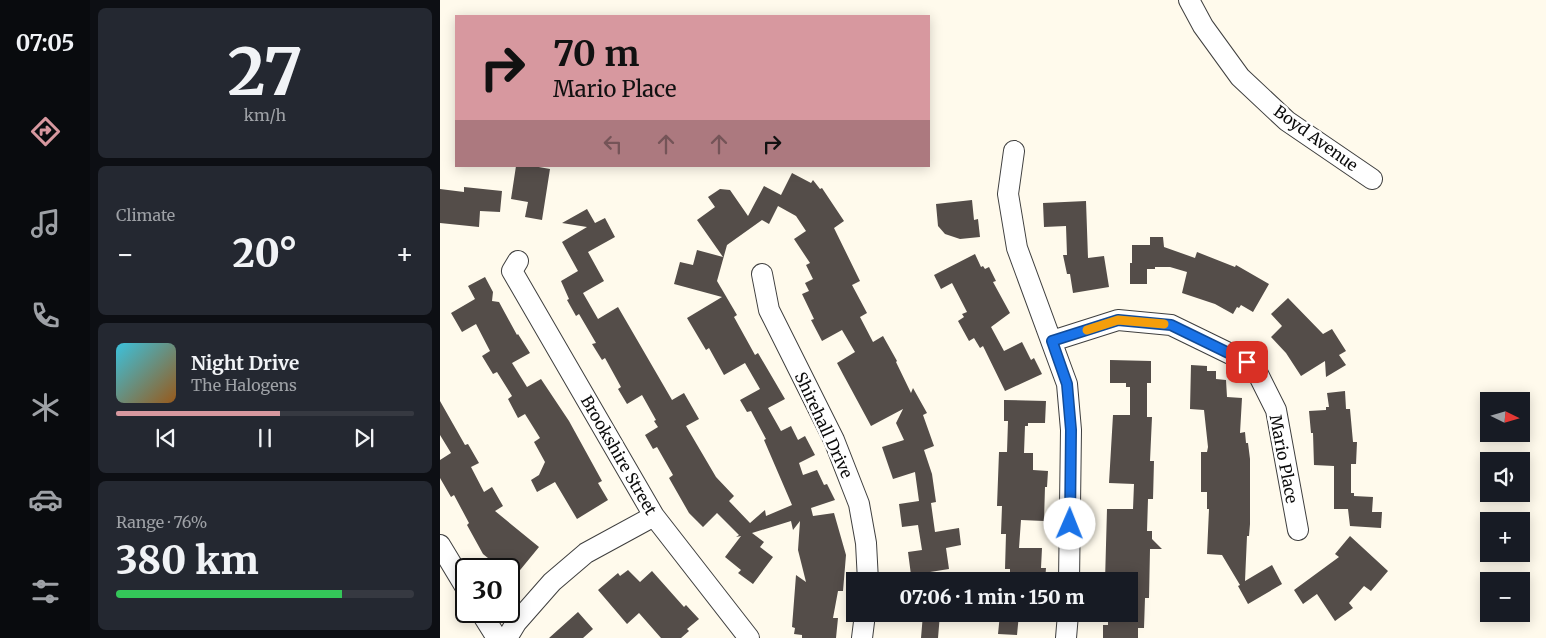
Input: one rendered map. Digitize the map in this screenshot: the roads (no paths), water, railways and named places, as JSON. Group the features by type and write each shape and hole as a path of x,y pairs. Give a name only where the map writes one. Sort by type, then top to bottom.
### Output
{"street":[{"name":"Boyd Avenue","path":"1190,0 1203,26 1240,77 1287,121 1372,179"},
{"path":"1014,152 1008,194 1017,248 1067,384 1071,430 1069,572"},
{"name":"Brookshire Street","path":"518,261 512,270 654,516 749,638"},
{"name":"Shirehall Drive","path":"762,274 769,310 834,440 859,504 866,543 868,572"},
{"name":"Mario Place","path":"1052,341 1118,320 1171,325 1247,362 1258,374 1276,410 1298,530"},
{"path":"507,638 516,623 552,582 586,552 654,516"},
{"path":"440,545 455,570"},
{"path":"862,638 863,622"},
{"path":"1066,638 1067,622"},
{"path":"487,623 496,638"}]}
